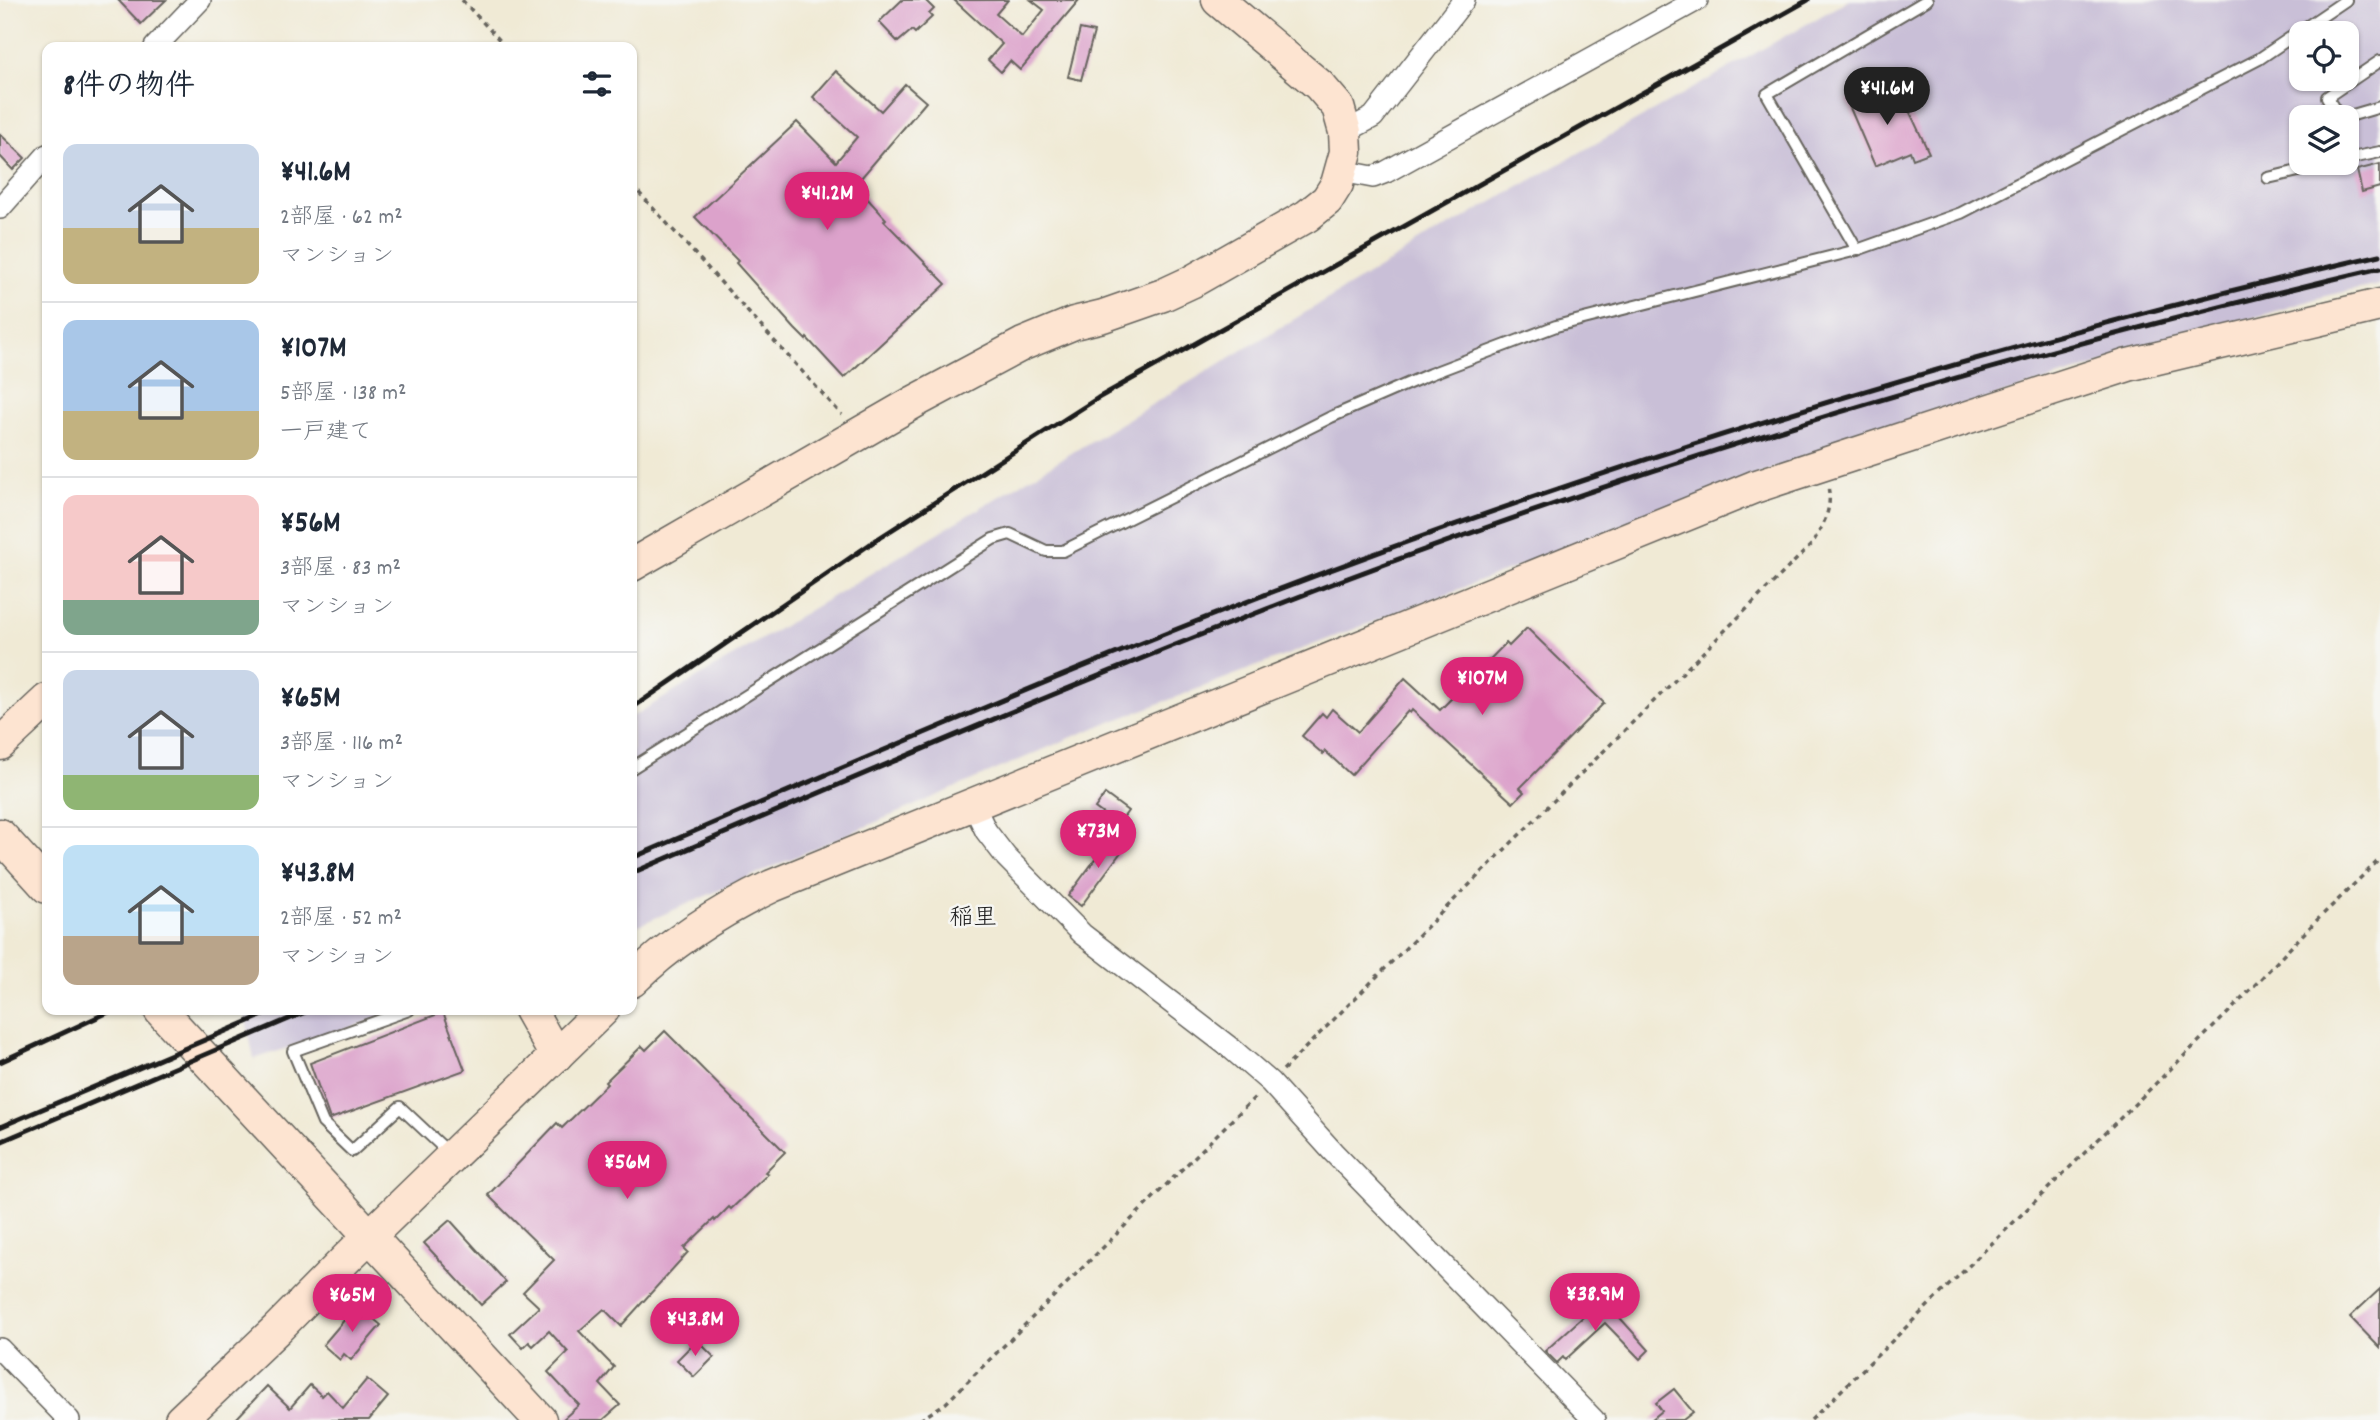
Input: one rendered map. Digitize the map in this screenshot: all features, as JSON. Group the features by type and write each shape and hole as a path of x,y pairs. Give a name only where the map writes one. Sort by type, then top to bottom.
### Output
{"street":[{"path":"160,42 200,0"},
{"path":"637,562 916,401 1023,344 1074,323 1163,295 1307,216 1327,200 1337,184 1346,152 1345,132 1338,107 1319,85 1217,0"},
{"path":"1345,132 1373,117 1464,0"},
{"path":"1341,171 1373,177 1385,173 1697,0"},
{"path":"0,208 42,161"},
{"path":"637,977 673,947 749,898 972,804 1754,487 2128,365 2380,305"},
{"path":"0,744 42,705"},
{"path":"972,804 986,831 1006,857 1082,934 1233,1050 1270,1082 1333,1152 1594,1420"},
{"path":"0,835 42,881"},
{"path":"165,1015 540,1420"},
{"path":"528,1015 556,1056"},
{"path":"181,1420 598,1015"},
{"path":"0,1349 69,1420"}],"lane":[{"path":"1857,250 1767,94 1927,0"},
{"path":"637,765 993,539 1010,534 1046,551 1063,551 1331,417 1556,326 1857,250 1973,206 2259,60 2341,2"},
{"path":"2332,105 2327,97 2380,61"},
{"path":"2359,113 2380,107"},
{"path":"2359,156 2380,152"},
{"path":"2268,178 2289,173"},
{"path":"395,1015 293,1051 323,1124 352,1151 400,1107 452,1156"}],"path":[{"path":"462,0 501,42"},
{"path":"637,190 860,435"},
{"path":"920,1420 946,1403 1812,544 1826,519 1831,499 1824,464"},
{"path":"1811,1420 2231,1010 2380,859"}],"shaded area":[{"path":"1849,0 2380,0 2380,285 2329,295 1810,455 1077,735 637,926 637,714 1436,234"},
{"path":"245,1015 390,1015 254,1059"}],"building":[{"path":"118,0 166,0 141,24"},
{"path":"902,0 925,0 934,9 929,14 932,17 915,33 912,30 898,42 879,22"},
{"path":"954,0 1008,0 996,14 1022,37 1044,10 1031,0 1079,0 1020,70 1010,61 1001,72 988,60 1002,44"},
{"path":"1080,29 1094,32 1081,80 1068,77"},
{"path":"836,71 881,111 905,84 926,102 855,185 886,219 884,221 946,284 844,378 807,338 806,340 795,329 736,263 738,261 695,217 797,122 836,162 857,137 813,97"},
{"path":"1871,91 1875,103 1900,91 1929,153 1913,159 1910,151 1875,166 1847,101"},
{"path":"0,134 25,158 13,170 0,156"},
{"path":"2380,164 2380,187 2362,192 2359,169"},
{"path":"1527,628 1604,703 1520,788 1524,792 1513,803 1412,710 1410,713 1408,711 1351,775 1325,751 1323,754 1302,736 1322,713 1326,717 1332,709 1358,732 1405,678 1440,710 1506,643 1509,646"},
{"path":"1105,794 1128,811 1118,825 1095,808"},
{"path":"1114,834 1127,844 1081,906 1068,896"},
{"path":"435,1015 444,1015 465,1070 330,1119 310,1063"},
{"path":"665,1031 785,1152 765,1172 768,1174 684,1248 688,1252 621,1326 604,1309 579,1331 614,1367 600,1384 620,1405 603,1420 562,1420 579,1405 548,1372 568,1352 549,1331 533,1346 529,1342 523,1348 510,1334 539,1307 523,1292 554,1260 488,1195 557,1123 562,1128 642,1046 646,1050"},
{"path":"450,1220 506,1282 481,1305 424,1243"},
{"path":"2380,1289 2380,1348 2350,1317"},
{"path":"1603,1299 1649,1350 1640,1359 1605,1323 1565,1360 1563,1357 1557,1363 1545,1351"},
{"path":"357,1305 381,1325 351,1360 344,1354 340,1360 323,1345"},
{"path":"697,1340 714,1357 694,1377 677,1360"},
{"path":"367,1379 388,1397 369,1420 235,1420 267,1386 290,1408 310,1385 322,1396 327,1391 343,1408"},
{"path":"1674,1389 1693,1412 1683,1420 1651,1420 1662,1411 1656,1403"}],"railway":[{"path":"637,705 879,538 1098,398 1808,0"},
{"path":"637,856 1101,659 1259,597 1535,497 1674,450 1954,365 2237,289 2380,255"},
{"path":"637,871 1180,643 1396,560 1534,511 1673,464 1954,379 2096,339 2380,268"},
{"path":"0,1062 102,1015"},
{"path":"0,1127 263,1015"},
{"path":"0,1142 298,1015"}],"district":[{"name":"稲里","path":"973,919"}]}
